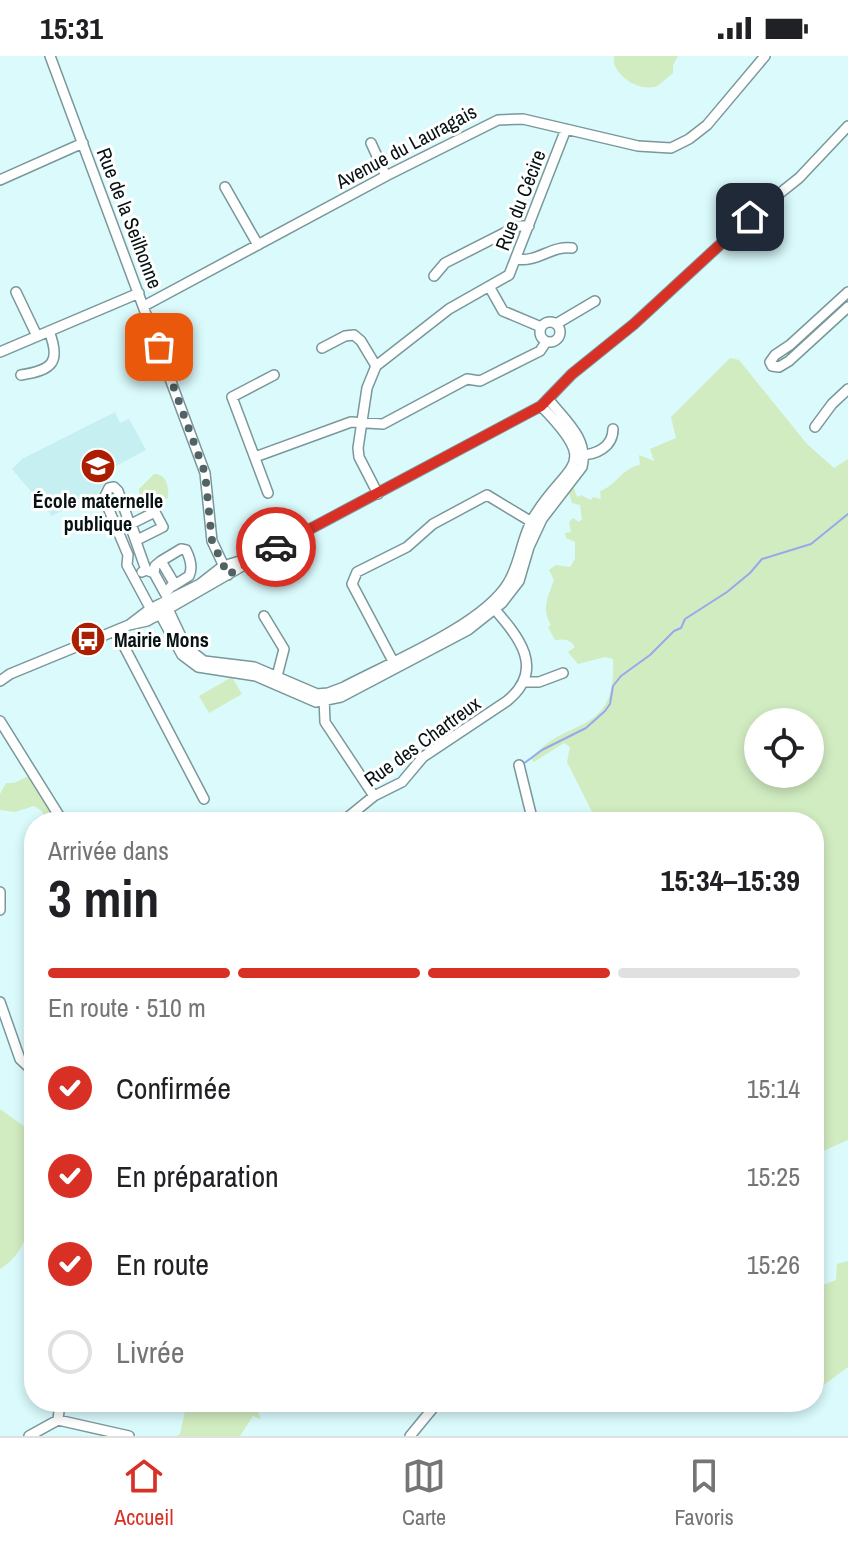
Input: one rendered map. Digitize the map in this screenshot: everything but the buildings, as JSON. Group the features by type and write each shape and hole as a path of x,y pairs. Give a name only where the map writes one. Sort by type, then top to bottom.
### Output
{"street":[{"name":"Rue de la Seilhonne","path":"50,56 205,473 212,541 226,570"},
{"name":"Avenue du Lauragais","path":"144,306 386,176 498,120 523,119 653,148 671,148 707,125 765,56"},
{"path":"1,679 129,625 162,603 378,494 545,403 572,374 634,324 750,217 805,173 848,126"},
{"name":"Rue du Cécire","path":"376,366 449,309 509,275 566,129"},
{"path":"0,180 83,143"},
{"path":"371,143 386,176"},
{"path":"225,187 258,245"},
{"path":"434,276 445,263 518,226 529,226"},
{"path":"517,259 532,259 561,247 572,248"},
{"path":"490,288 503,311 541,327"},
{"path":"16,292 37,336"},
{"path":"848,292 775,355 770,362 772,366 779,367 789,361 848,307"},
{"path":"0,352 139,293"},
{"path":"556,324 595,301"},
{"path":"255,457 351,422 383,424 467,379 480,381 540,351 546,342 558,338 560,330 556,324 548,322 541,327 540,336 546,342"},
{"path":"21,375 46,368 55,360 57,354 49,331"},
{"path":"322,348 345,336 354,335 376,366 367,388 358,454 378,494"},
{"path":"268,493 232,397 274,375"},
{"path":"815,427 848,389"},
{"path":"162,603 136,582 127,565 128,555 104,498 109,488 114,487 118,491 162,603 183,649 198,667 212,666 276,680 302,698 341,697 394,664 468,630 492,606 512,593 519,581 535,524 580,472 579,438 545,403"},
{"path":"580,455 598,452 611,441 613,429"},
{"path":"394,664 352,584 357,572 407,547 433,524 487,495 535,524"},
{"path":"136,582 139,574 150,572 161,561 181,549 186,550 191,572 162,603"},
{"path":"161,561 162,603"},
{"path":"492,606 525,650 527,665 523,682 539,682 563,673"},
{"path":"264,616 284,649 276,680"},
{"path":"116,631 204,799"},
{"name":"Rue des Chartreux","path":"354,812 374,796 402,782 417,763 507,701 523,682"},
{"path":"324,698 325,722 374,796"},
{"path":"0,721 57,812"},
{"path":"519,765 531,812"},
{"path":"0,892 0,910"},
{"path":"0,1002 24,1063"},
{"path":"58,1420 59,1412"},
{"path":"413,1433 430,1412"},
{"path":"29,1436 58,1420 129,1436"}],"shaded area":[{"path":"115,412 120,423 129,419 146,450 103,473 103,485 92,503 73,505 52,516 12,469 22,459"}],"green space":[{"path":"614,56 678,56 673,73 657,86 642,87 622,75 614,63"},
{"path":"730,358 739,360 807,444 834,468 848,459 848,1140 824,1151 824,812 592,812 567,762 570,747 564,743 534,762 531,759 545,745 598,714 607,702 612,684 613,659 605,657 578,664 568,652 575,647 573,644 555,640 548,627 551,625 546,614 546,603 554,580 549,570 556,565 570,567 575,559 575,542 566,538 565,533 571,532 569,522 573,518 579,522 582,519 580,505 572,503 570,495 555,492 569,485 574,488 577,497 601,499 600,491 629,469 640,465 639,455 654,461 650,449 676,438 671,417"},
{"path":"154,474 164,479 168,498 140,509 139,489"},
{"path":"232,677 242,694 209,713 199,696"},
{"path":"29,776 52,812 42,812 34,806 15,812 0,810 0,794 6,783"},
{"path":"0,1109 24,1126 24,1240 14,1258 0,1269"},
{"path":"848,1261 848,1367 824,1385 824,1285 836,1280 837,1264"},
{"path":"185,1412 258,1412 261,1419 253,1416 240,1436 176,1436 180,1434"}],"waterway":[{"path":"523,764 542,750 586,728 610,704 613,686 621,676 681,628 685,619 750,573 762,559 811,544 848,514"}],"way so far":[{"path":"159,347 205,473 212,541 228,575 276,547"}],"place":[{"name":"École maternelle publique","path":"98,466"},
{"name":"Mairie Mons","path":"88,639"}],"route":[{"path":"276,547 541,406 572,374 634,324 750,217"}]}
